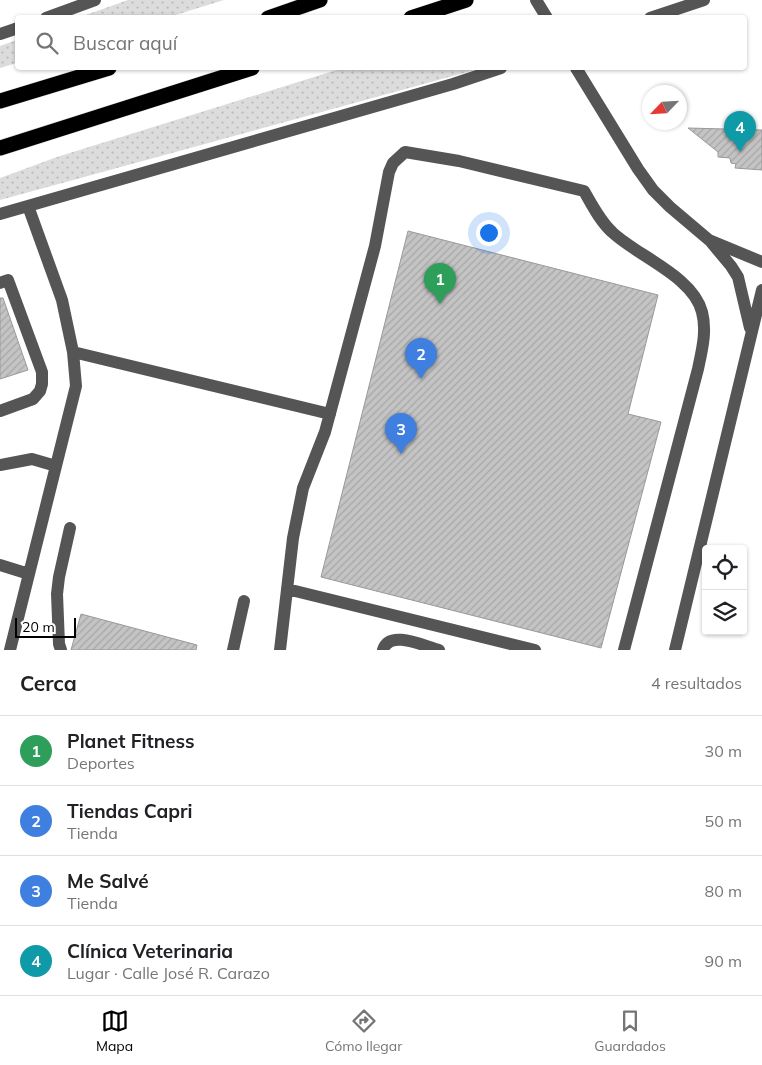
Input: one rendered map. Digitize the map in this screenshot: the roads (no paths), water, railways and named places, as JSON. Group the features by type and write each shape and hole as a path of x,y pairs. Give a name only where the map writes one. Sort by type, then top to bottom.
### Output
{"highway":[{"path":"277,15 320,0"},
{"path":"420,15 463,1"},
{"path":"0,101 102,70"},
{"path":"0,148 246,70"}],"street":[{"path":"54,15 95,0"},
{"path":"536,0 544,15"},
{"path":"658,15 704,0"},
{"path":"0,34 15,29"},
{"path":"0,214 454,84 494,70"},
{"path":"577,70 638,170 653,190 709,240 731,266 738,277 752,333"},
{"path":"280,650 293,538 303,488 330,414 375,246 389,172 393,163 405,152 458,161 584,191 611,232 675,276 698,300 702,312 704,335 698,369 624,650"},
{"path":"10,650 76,386 73,352 62,300 28,206"},
{"path":"709,240 762,262"},
{"path":"0,283 8,280 42,372 42,378 40,390 34,398 0,411"},
{"path":"675,650 762,290"},
{"path":"73,352 330,414"},
{"path":"0,465 32,459 56,466"},
{"path":"61,650 59,644 57,594 70,528"},
{"path":"0,564 28,574"},
{"path":"287,588 535,650"},
{"path":"233,650 244,601"},
{"path":"383,650 384,644 398,638 439,650"}],"place":[{"name":"Clínica Veterinaria","path":"740,152"},
{"name":"Planet Fitness","path":"440,304"},
{"name":"Tiendas Capri","path":"421,379"},
{"name":"Me Salvé","path":"401,454"}]}
